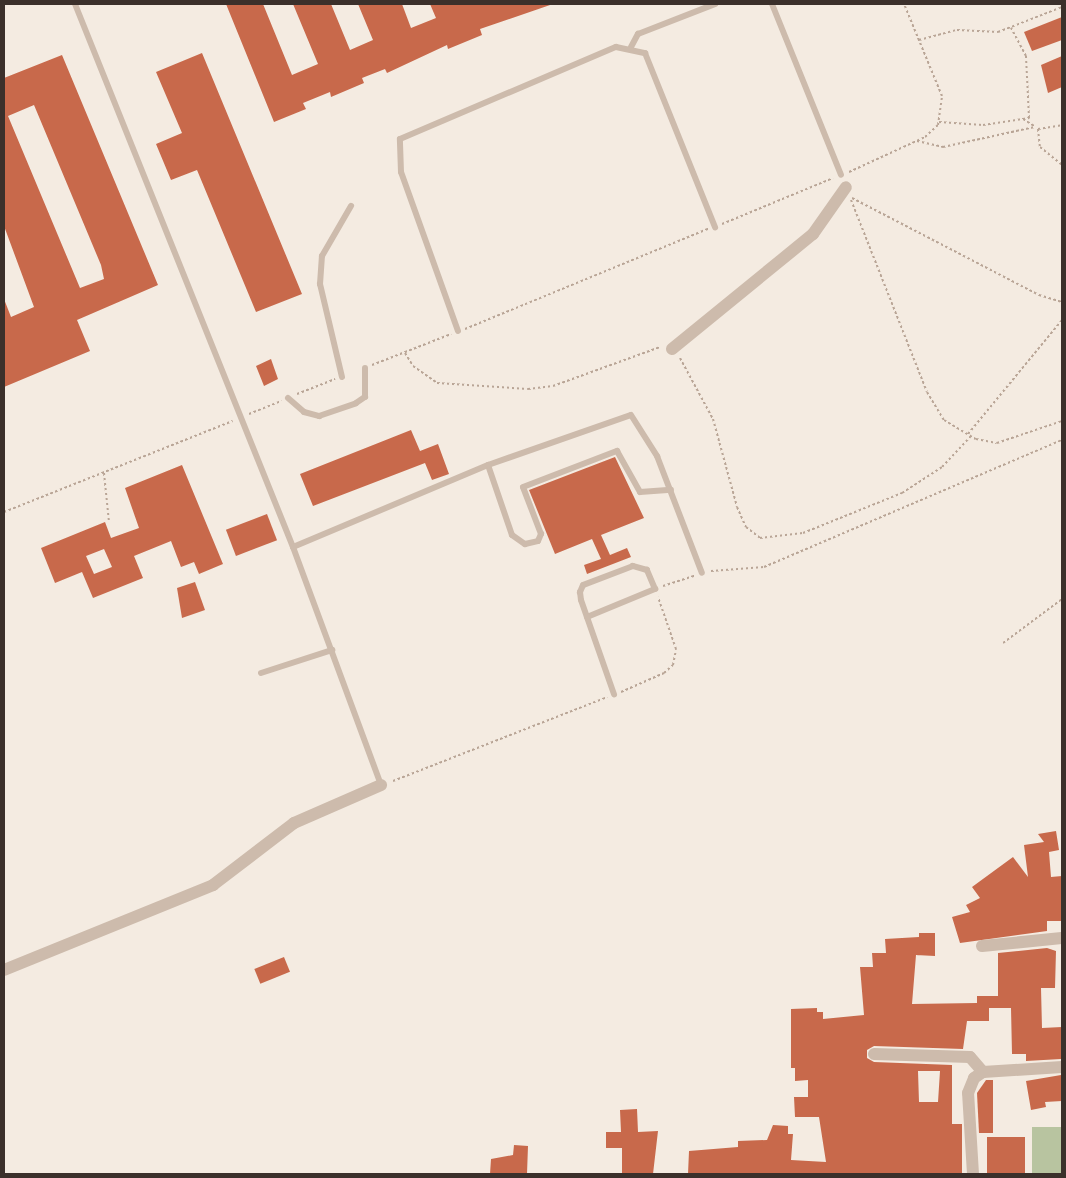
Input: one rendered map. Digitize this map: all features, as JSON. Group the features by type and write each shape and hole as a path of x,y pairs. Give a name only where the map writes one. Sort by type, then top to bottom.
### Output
{"street":[{"path":"672,349 813,234 848,192"},
{"path":"4,970 214,885 294,823 381,785"},
{"path":"982,946 1062,938"},
{"path":"874,1054 970,1057 983,1072"},
{"path":"973,1174 968,1093 974,1078 983,1072 1062,1068"}],"lane":[{"path":"75,4 293,547 381,785"},
{"path":"631,47 638,34 715,4"},
{"path":"772,4 841,175"},
{"path":"458,331 401,172 400,139 616,47 631,47 644,53 715,227"},
{"path":"342,377 320,284 322,256 351,206"},
{"path":"288,398 304,412 319,416 356,404 365,397 365,368"},
{"path":"293,547 488,465 630,414 658,456 702,573"},
{"path":"488,465 512,535 524,544 538,541 541,534 523,487 617,451 640,492 671,490"},
{"path":"587,617 655,589 641,565 583,584 581,600 614,694"},
{"path":"260,673 332,650"}],"path":[{"path":"365,368 715,227 841,175 917,141 939,122 942,96 904,4"},
{"path":"919,40 957,30 1011,28 1062,7"},
{"path":"939,122 983,125 1029,118 1028,69 1011,28"},
{"path":"1023,119 1038,129 1062,125"},
{"path":"917,141 943,148 1035,127"},
{"path":"1038,129 1040,147 1062,164"},
{"path":"848,192 1038,295 1062,302"},
{"path":"848,192 927,392 944,420 970,435 997,443 1062,421"},
{"path":"405,352 413,366 436,383 528,390 588,375 654,349 672,349 713,419 746,527 760,538 802,533 902,492 942,466 970,435 1062,320"},
{"path":"4,512 342,377"},
{"path":"381,785 664,673 673,665 676,649 655,589 702,573 764,568 1062,440"},
{"path":"104,473 109,522"},
{"path":"1003,644 1062,599"}],"green space":[{"path":"1032,1127 1062,1127 1062,1174 1032,1174"}],"building":[{"path":"226,4 263,4 292,75 318,64 293,4 331,4 350,50 373,40 358,4 402,4 411,28 436,18 430,4 553,4 480,29 482,35 448,49 447,45 387,73 385,69 362,78 364,83 331,97 330,92 303,103 306,109 274,122"},
{"path":"1062,17 1062,40 1032,51 1024,32"},
{"path":"202,53 302,294 256,312 197,170 171,180 156,144 182,133 156,72"},
{"path":"62,55 158,285 77,320 90,351 4,387 4,299 11,317 34,307 4,226 4,78","holes":["34,105 101,265 104,279 80,288 8,116"]},
{"path":"1062,56 1062,87 1048,93 1041,65"},
{"path":"271,359 278,379 264,386 256,366"},
{"path":"411,430 420,451 438,444 449,474 432,480 425,463 313,506 300,474"},
{"path":"615,457 644,518 601,535 610,555 627,548 631,557 587,574 584,565 601,559 592,539 555,554 529,490"},
{"path":"182,465 223,564 199,574 194,562 181,567 171,541 134,556 143,578 93,598 82,572 55,583 41,548 105,522 111,538 139,528 125,488","holes":["104,549 112,567 94,574 86,556"]},
{"path":"267,514 277,540 236,556 226,530"},
{"path":"195,582 205,610 182,618 177,588"},
{"path":"1056,831 1059,850 1049,852 1051,877 1062,876 1062,921 1047,921 1047,931 960,943 952,917 970,912 966,905 980,898 972,887 1013,857 1028,877 1024,845 1044,842 1038,834"},
{"path":"919,933 935,933 935,956 916,955 912,1004 977,1003 977,996 998,996 998,953 1047,948 1056,951 1055,988 1041,988 1042,1028 1062,1027 1061,1059 1026,1061 1026,1054 1012,1054 1011,1008 989,1008 989,1021 967,1021 963,1049 874,1046 867,1050 867,1058 874,1062 952,1065 952,1124 962,1124 962,1174 688,1174 689,1151 738,1147 738,1141 767,1140 773,1125 788,1126 788,1134 793,1134 791,1160 826,1162 819,1117 795,1117 794,1097 808,1097 808,1080 795,1081 795,1068 791,1068 791,1009 817,1008 817,1012 823,1012 823,1019 864,1015 860,967 873,967 872,953 886,953 885,939 919,937","holes":["918,1071 940,1071 938,1102 919,1102"]},
{"path":"284,957 290,972 260,984 254,969"},
{"path":"1061,1075 1062,1101 1045,1102 1046,1107 1031,1110 1026,1081"},
{"path":"986,1080 993,1080 993,1133 979,1133 977,1093"},
{"path":"637,1109 638,1132 658,1131 653,1174 622,1174 622,1148 606,1148 606,1132 621,1132 620,1110"},
{"path":"987,1137 1025,1137 1025,1174 987,1174"},
{"path":"514,1145 528,1146 527,1174 490,1174 491,1159 513,1155"}]}
